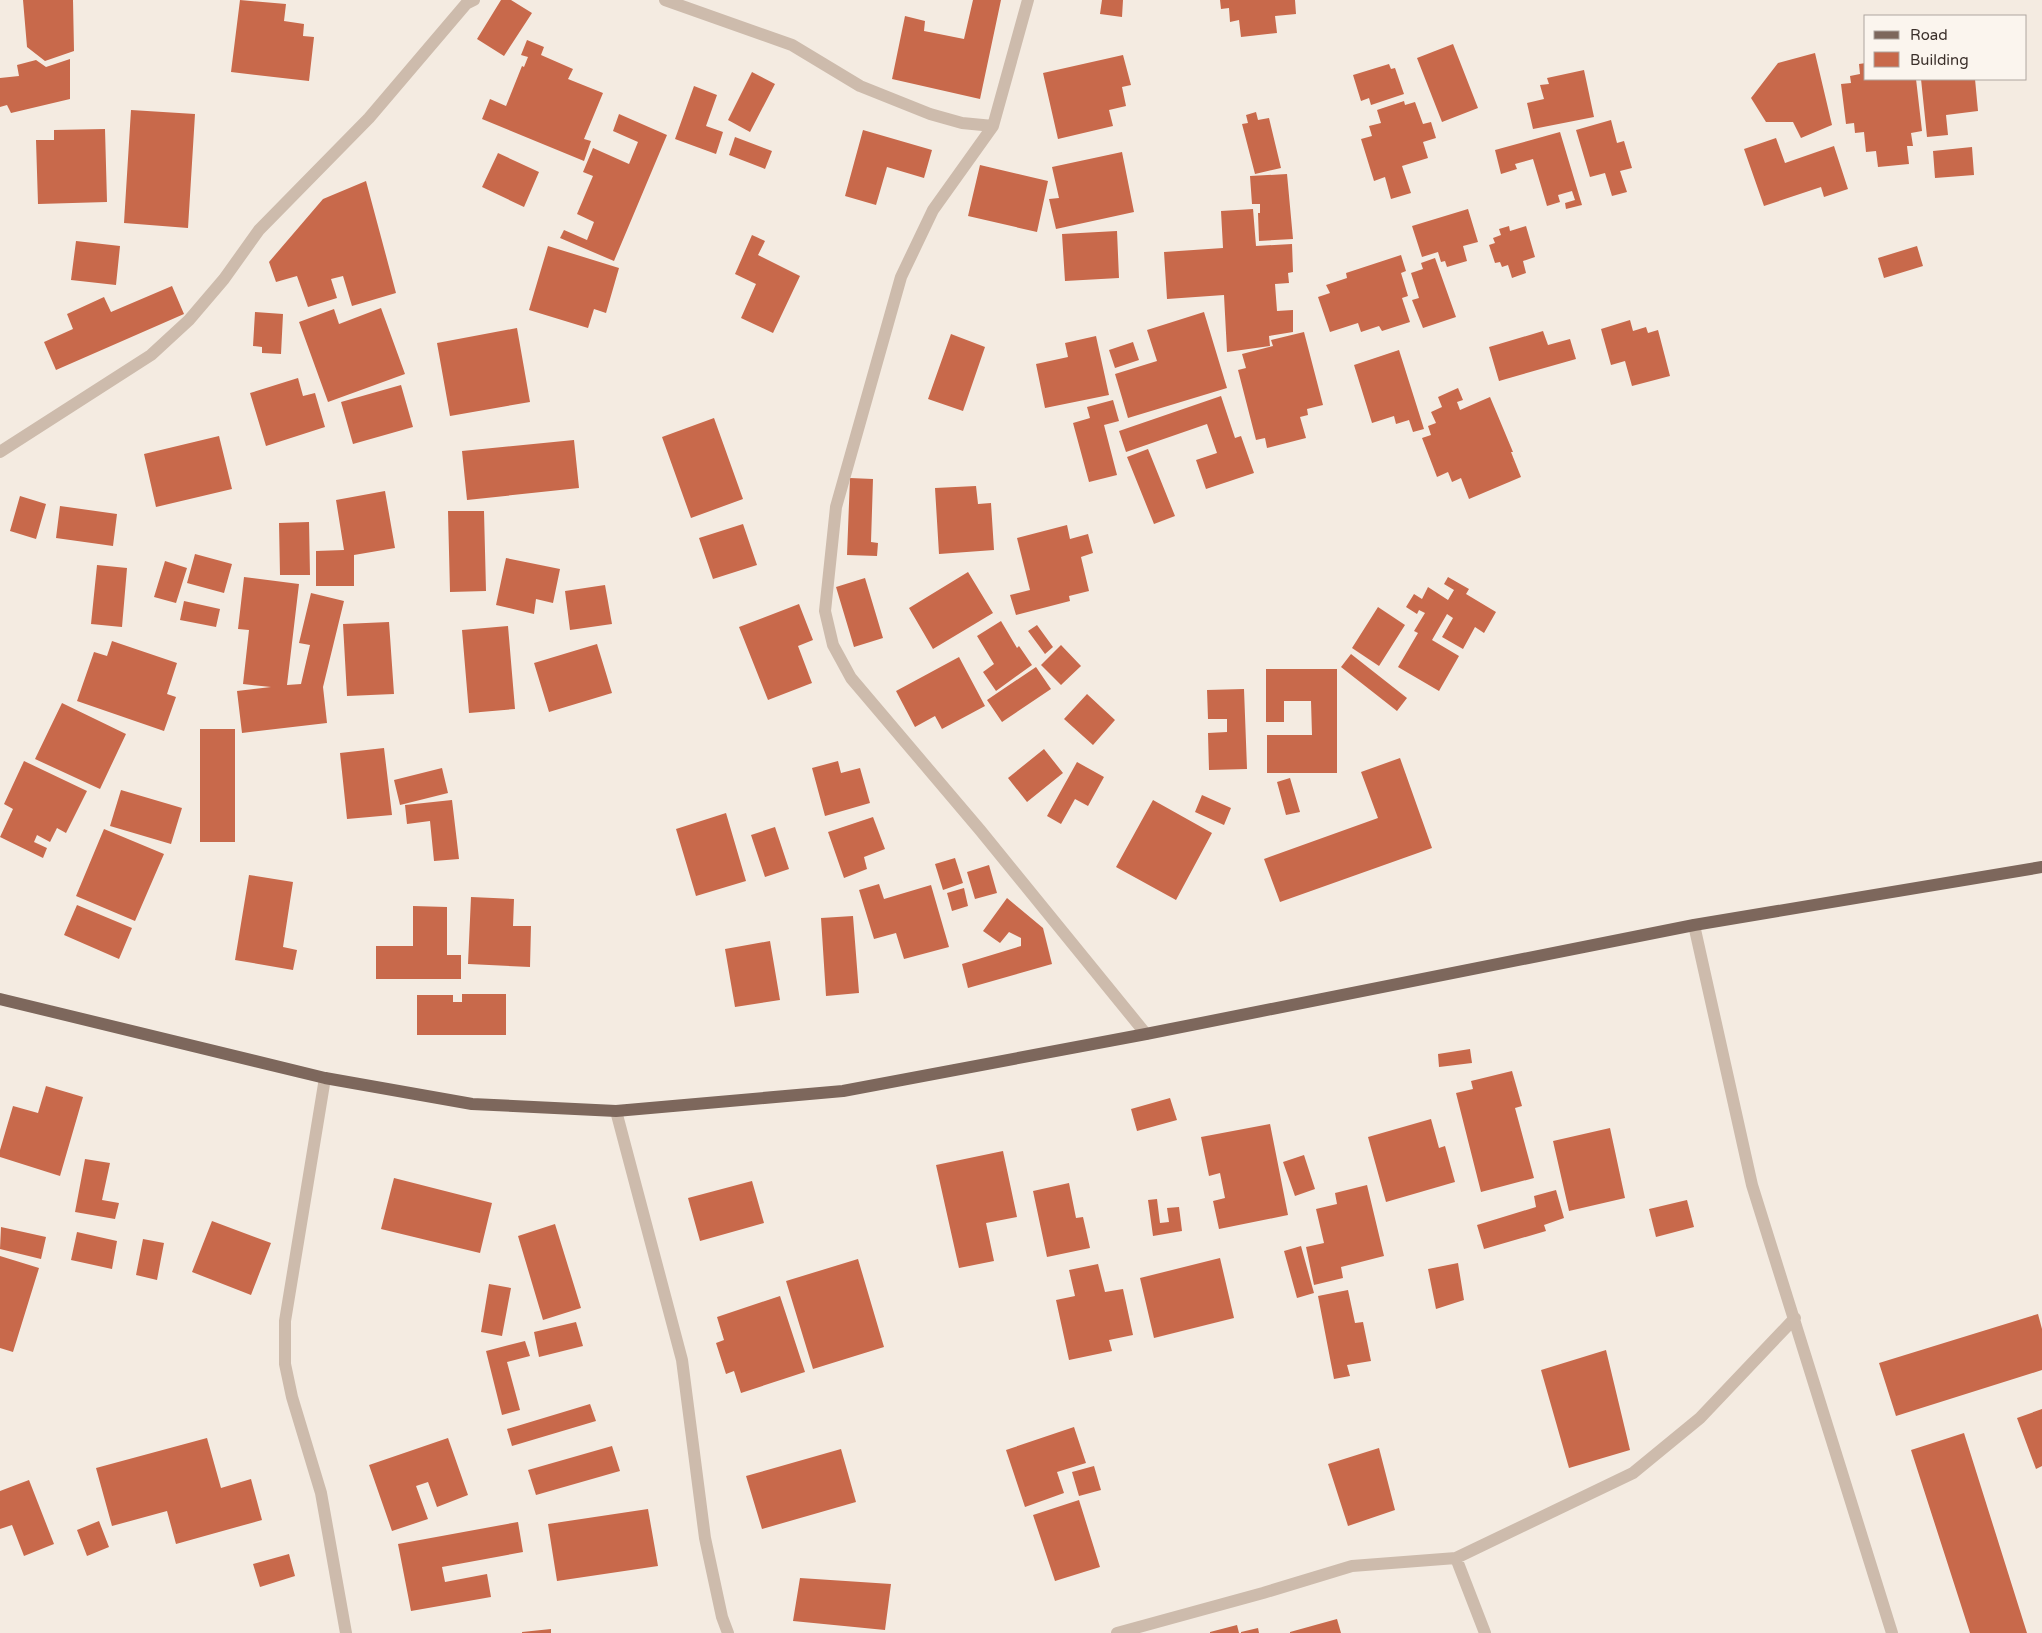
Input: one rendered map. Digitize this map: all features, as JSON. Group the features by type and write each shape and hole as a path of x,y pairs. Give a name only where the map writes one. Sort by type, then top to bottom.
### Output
{"main road":[{"path":"0,999 325,1078 472,1104 616,1111 843,1091 1146,1034 1694,924 2042,867"}],"street":[{"path":"0,452 151,355 189,320 224,279 259,230 369,118 466,4 474,0"},
{"path":"665,0 792,45 860,86 930,114 962,122 993,126"},
{"path":"1028,0 993,126 933,210 901,278 836,507 826,611 833,645 851,678 980,830 1146,1034"},
{"path":"1694,924 1752,1185 1892,1633"},
{"path":"325,1078 285,1321 285,1364 292,1396 321,1493 346,1633"},
{"path":"616,1111 682,1360 705,1538 722,1617 728,1633"},
{"path":"1117,1633 1263,1593 1352,1566 1456,1558 1634,1473 1700,1418 1795,1318"},
{"path":"1456,1558 1485,1633"}],"building":[{"path":"23,0 73,0 74,51 45,61 27,47"},
{"path":"240,0 286,4 284,21 304,24 303,36 314,37 309,81 231,72"},
{"path":"501,0 511,0 532,13 504,56 477,39"},
{"path":"973,0 1001,0 980,99 892,79 905,16 925,21 924,31 964,39"},
{"path":"1102,0 1123,0 1122,17 1100,14"},
{"path":"1220,0 1295,0 1296,14 1275,16 1277,33 1241,37 1239,20 1230,22 1229,8 1221,9"},
{"path":"527,40 544,47 541,55 573,69 568,79 603,93 584,139 591,141 584,161 482,119 490,99 506,106 522,66 524,67 528,57 521,55"},
{"path":"1453,44 1478,108 1442,122 1417,58"},
{"path":"1815,53 1832,125 1801,138 1793,122 1766,122 1751,98 1778,63"},
{"path":"1123,55 1131,85 1122,87 1126,106 1109,110 1113,126 1058,139 1043,73"},
{"path":"70,59 70,99 11,113 7,105 0,107 0,78 19,76 17,65 36,60 46,67"},
{"path":"1864,63 1864,80 1916,80 1922,131 1911,133 1913,146 1907,146 1909,164 1878,167 1876,151 1866,152 1864,132 1855,133 1854,123 1846,124 1841,84 1851,83 1850,76 1860,74 1859,64"},
{"path":"1389,64 1391,69 1395,68 1404,94 1371,105 1369,98 1361,101 1353,75"},
{"path":"1584,70 1594,117 1533,129 1527,103 1544,99 1540,85 1549,84 1547,78"},
{"path":"752,72 775,84 750,132 728,120"},
{"path":"1921,80 1975,80 1978,111 1946,115 1948,135 1927,137"},
{"path":"694,86 717,95 706,126 723,132 716,154 675,139"},
{"path":"1404,101 1405,105 1415,102 1423,124 1431,122 1436,138 1423,142 1428,158 1402,166 1411,193 1391,199 1385,177 1374,181 1361,139 1372,136 1369,126 1381,123 1377,110"},
{"path":"131,110 195,114 188,228 124,223"},
{"path":"1256,112 1258,120 1269,118 1281,168 1255,174 1242,124 1248,123 1246,115"},
{"path":"619,114 667,135 614,261 560,238 564,230 587,240 594,222 577,214 593,176 583,172 593,148 629,164 638,142 613,131"},
{"path":"1611,120 1617,143 1624,141 1632,168 1620,171 1627,192 1612,196 1605,173 1590,177 1576,130"},
{"path":"105,129 107,202 38,204 36,140 54,140 54,130"},
{"path":"863,130 932,150 924,178 887,167 876,205 845,196"},
{"path":"1560,132 1582,205 1566,209 1565,203 1575,200 1572,191 1558,195 1560,202 1547,206 1533,159 1515,164 1517,169 1501,174 1495,150"},
{"path":"735,137 772,151 765,169 729,155"},
{"path":"1776,138 1785,163 1834,146 1848,189 1824,197 1821,187 1764,206 1744,149"},
{"path":"1972,147 1974,175 1935,178 1933,151"},
{"path":"1122,152 1134,212 1056,229 1049,199 1059,198 1052,167"},
{"path":"498,153 539,172 524,207 482,187"},
{"path":"980,165 1048,181 1037,232 968,216"},
{"path":"1287,174 1293,239 1259,241 1258,213 1260,213 1260,204 1252,204 1250,176"},
{"path":"366,181 396,293 352,306 343,276 331,279 337,298 308,307 297,276 276,282 269,262 323,199"},
{"path":"1253,209 1256,246 1292,244 1293,272 1288,273 1289,283 1275,284 1277,311 1293,310 1293,332 1269,336 1270,346 1227,352 1224,295 1167,299 1164,252 1223,248 1221,211"},
{"path":"1468,209 1478,242 1463,246 1467,261 1447,267 1445,261 1441,262 1438,252 1422,257 1412,226"},
{"path":"1509,226 1510,231 1526,226 1535,257 1523,261 1526,273 1512,278 1508,265 1502,267 1500,262 1495,263 1489,245 1495,243 1493,238 1501,235 1499,229"},
{"path":"1117,231 1119,278 1065,281 1062,234"},
{"path":"752,235 765,241 758,255 800,276 773,333 741,318 756,284 735,274"},
{"path":"76,241 120,246 116,285 71,280"},
{"path":"548,246 619,268 606,313 594,309 588,328 529,310"},
{"path":"1917,246 1923,266 1884,278 1878,258"},
{"path":"1401,255 1406,271 1401,273 1408,296 1402,298 1410,322 1382,331 1379,326 1361,332 1358,323 1330,332 1318,297 1330,293 1326,285 1347,278 1346,273"},
{"path":"1435,258 1456,317 1423,328 1412,300 1419,298 1411,273 1423,269 1421,263"},
{"path":"172,286 184,314 56,370 44,342 73,329 67,314 104,297 111,312"},
{"path":"381,308 405,374 328,402 299,322 334,309 339,324"},
{"path":"255,312 283,314 281,354 262,353 262,347 253,346"},
{"path":"1204,312 1227,388 1128,418 1115,374 1157,361 1147,330"},
{"path":"1630,320 1633,331 1646,327 1648,333 1658,330 1670,376 1632,386 1625,361 1611,365 1601,329"},
{"path":"517,328 530,402 450,416 437,343"},
{"path":"1543,331 1548,345 1570,339 1576,359 1499,381 1489,347"},
{"path":"1304,332 1323,405 1307,409 1308,415 1300,417 1306,438 1267,448 1265,438 1256,440 1238,370 1246,368 1242,354 1273,346 1271,340"},
{"path":"951,334 985,347 963,411 928,399"},
{"path":"1096,336 1109,395 1045,408 1036,364 1068,357 1065,343"},
{"path":"1133,342 1139,360 1115,368 1109,350"},
{"path":"1399,350 1424,429 1413,432 1409,420 1396,424 1394,416 1372,423 1354,365"},
{"path":"298,378 303,396 315,393 325,427 266,446 250,393"},
{"path":"401,385 413,427 353,444 341,402"},
{"path":"1458,388 1463,400 1457,402 1460,410 1490,397 1513,452 1511,452 1521,477 1469,499 1461,478 1452,482 1448,472 1437,477 1422,438 1431,435 1428,426 1436,423 1431,412 1442,407 1438,397"},
{"path":"1221,396 1235,438 1241,436 1254,473 1206,489 1196,460 1217,453 1207,424 1126,452 1119,431"},
{"path":"1113,400 1119,421 1104,425 1117,475 1089,482 1073,423 1090,418 1087,407"},
{"path":"714,418 743,499 691,518 662,437"},
{"path":"219,436 232,489 156,507 144,454"},
{"path":"574,440 579,488 467,500 462,451"},
{"path":"1148,449 1175,516 1154,524 1127,457"},
{"path":"850,478 873,479 871,542 878,543 877,556 847,555"},
{"path":"976,486 978,504 991,503 994,550 939,554 935,488"},
{"path":"385,491 395,548 354,555 354,586 316,586 316,551 344,550 336,500"},
{"path":"20,496 46,504 36,539 10,531"},
{"path":"60,506 117,514 113,546 56,538"},
{"path":"448,511 484,511 486,591 450,592"},
{"path":"309,522 310,575 280,575 279,523"},
{"path":"743,524 757,565 713,579 699,538"},
{"path":"1067,525 1070,539 1088,534 1093,553 1081,557 1089,591 1069,596 1070,601 1016,615 1010,595 1030,590 1017,538"},
{"path":"195,554 232,564 224,593 187,583"},
{"path":"506,558 560,569 553,603 536,599 534,614 496,605"},
{"path":"165,561 187,568 176,603 154,597"},
{"path":"97,565 127,568 122,627 91,624"},
{"path":"968,572 993,613 933,649 909,608"},
{"path":"244,577 299,584 287,685 301,684 310,645 299,643 311,593 344,601 323,687 327,723 242,733 237,691 271,687 243,684 249,630 238,629"},
{"path":"1448,577 1469,589 1466,594 1496,612 1484,633 1475,627 1463,649 1442,637 1453,618 1447,614 1432,640 1459,656 1439,691 1398,667 1418,633 1414,631 1425,613 1419,610 1417,614 1406,607 1414,594 1422,599 1428,587 1448,600 1454,590 1444,584"},
{"path":"865,578 883,638 854,647 836,587"},
{"path":"605,585 612,624 570,630 565,591"},
{"path":"184,601 220,609 216,627 180,620"},
{"path":"799,604 813,640 798,646 812,683 768,700 739,627"},
{"path":"1378,607 1405,625 1379,666 1352,648"},
{"path":"1001,621 1017,648 1019,646 1032,665 996,691 983,672 994,664 977,636"},
{"path":"389,622 394,694 347,696 343,624"},
{"path":"1037,625 1053,647 1045,654 1028,631"},
{"path":"508,626 515,709 469,713 462,630"},
{"path":"112,641 177,663 167,694 176,697 164,731 77,701 94,652 107,656"},
{"path":"597,644 612,693 549,712 534,663"},
{"path":"1061,645 1081,666 1061,685 1041,665"},
{"path":"1351,654 1407,698 1397,711 1341,667"},
{"path":"959,657 985,706 942,729 935,716 915,727 896,691"},
{"path":"1036,667 1051,689 1002,722 987,700"},
{"path":"1266,669 1337,669 1337,773 1267,773 1267,735 1312,735 1311,701 1284,701 1284,722 1266,722"},
{"path":"1244,689 1247,769 1209,770 1208,733 1227,732 1227,719 1208,719 1207,690"},
{"path":"1087,694 1115,720 1093,745 1064,719"},
{"path":"62,703 126,734 100,789 35,759"},
{"path":"200,729 235,729 235,842 200,842"},
{"path":"384,748 392,815 347,819 340,753"},
{"path":"1044,749 1063,773 1027,802 1008,778"},
{"path":"1400,758 1432,848 1280,902 1264,859 1378,818 1361,772"},
{"path":"24,761 87,791 66,833 57,828 50,842 37,835 34,842 47,848 43,858 0,837 13,809 4,804"},
{"path":"838,761 841,773 860,768 870,803 825,816 812,768"},
{"path":"1077,762 1104,777 1088,806 1075,799 1061,824 1047,816"},
{"path":"442,768 448,793 400,805 394,780"},
{"path":"1290,778 1300,812 1286,815 1277,782"},
{"path":"121,790 182,808 171,844 110,826"},
{"path":"1202,795 1231,808 1224,825 1195,812"},
{"path":"452,800 459,859 434,861 430,821 407,824 405,805"},
{"path":"1153,800 1212,833 1176,900 1116,867"},
{"path":"726,813 746,881 696,896 676,829"},
{"path":"873,817 885,849 864,857 867,869 844,878 828,832"},
{"path":"775,827 789,869 765,877 751,835"},
{"path":"104,829 164,854 135,921 76,896"},
{"path":"955,858 963,883 943,890 935,864"},
{"path":"989,865 997,893 975,899 967,872"},
{"path":"249,875 293,882 283,947 297,950 293,970 235,960"},
{"path":"879,884 884,899 931,885 949,947 904,959 896,933 874,939 859,890"},
{"path":"964,888 968,906 952,911 947,893"},
{"path":"471,897 514,899 513,926 531,926 530,967 468,964"},
{"path":"1007,898 1043,928 1052,964 968,988 962,964 1021,946 1021,938 1009,932 1000,943 983,931"},
{"path":"77,905 132,928 119,959 64,935"},
{"path":"413,906 447,907 447,955 461,955 461,979 376,979 376,946 413,946"},
{"path":"853,916 859,993 826,996 821,918"},
{"path":"770,941 780,1000 735,1007 725,949"},
{"path":"462,994 506,994 506,1035 417,1035 417,995 453,995 453,1002 462,1002"},
{"path":"1470,1049 1472,1063 1439,1067 1438,1054"},
{"path":"1512,1071 1522,1106 1515,1108 1534,1178 1481,1192 1456,1093 1473,1089 1471,1081"},
{"path":"46,1086 83,1097 60,1176 0,1157 0,1150 13,1106 38,1113"},
{"path":"1170,1098 1177,1120 1137,1131 1131,1109"},
{"path":"1431,1119 1439,1148 1445,1146 1455,1182 1386,1202 1368,1137"},
{"path":"1270,1124 1288,1215 1219,1229 1213,1201 1225,1198 1220,1173 1209,1176 1201,1137"},
{"path":"1610,1128 1625,1198 1569,1211 1553,1141"},
{"path":"1003,1151 1017,1217 986,1223 994,1261 959,1268 936,1165"},
{"path":"1304,1155 1315,1189 1295,1196 1283,1162"},
{"path":"85,1159 110,1163 102,1200 119,1203 115,1219 75,1212"},
{"path":"394,1178 492,1203 480,1253 381,1229"},
{"path":"752,1181 764,1223 700,1241 688,1198"},
{"path":"1069,1183 1076,1218 1083,1217 1090,1248 1047,1257 1033,1191"},
{"path":"1367,1185 1384,1256 1341,1267 1343,1278 1314,1285 1306,1247 1324,1243 1316,1209 1337,1204 1335,1193"},
{"path":"1556,1190 1564,1218 1544,1225 1546,1231 1484,1249 1477,1225 1536,1207 1534,1196"},
{"path":"1157,1199 1160,1223 1169,1222 1167,1208 1179,1207 1182,1231 1153,1236 1148,1200"},
{"path":"1687,1200 1694,1227 1656,1237 1649,1209"},
{"path":"212,1221 271,1243 251,1295 192,1272"},
{"path":"555,1224 581,1308 543,1320 518,1236"},
{"path":"1,1227 46,1237 41,1259 0,1249"},
{"path":"77,1232 117,1241 112,1269 71,1260"},
{"path":"143,1239 164,1243 157,1280 136,1275"},
{"path":"1301,1246 1314,1293 1297,1298 1284,1251"},
{"path":"0,1256 39,1268 13,1352 0,1348"},
{"path":"1220,1258 1234,1318 1154,1338 1140,1278"},
{"path":"858,1259 884,1347 813,1369 786,1281"},
{"path":"1458,1263 1464,1300 1436,1309 1428,1269"},
{"path":"1098,1264 1105,1292 1123,1289 1133,1335 1109,1340 1112,1351 1069,1360 1056,1300 1075,1296 1069,1270"},
{"path":"489,1284 511,1288 502,1336 481,1332"},
{"path":"1348,1290 1355,1323 1363,1322 1371,1361 1347,1365 1350,1376 1334,1379 1318,1296"},
{"path":"780,1296 805,1372 741,1393 734,1371 726,1374 716,1343 724,1340 717,1317"},
{"path":"2038,1314 2042,1329 2042,1370 1896,1416 1879,1363"},
{"path":"576,1322 583,1346 539,1357 534,1332"},
{"path":"525,1341 530,1356 507,1362 520,1410 502,1415 486,1351"},
{"path":"1606,1350 1630,1450 1569,1468 1541,1370"},
{"path":"590,1404 596,1421 512,1446 507,1429"},
{"path":"2042,1409 2042,1466 2036,1469 2017,1418"},
{"path":"1074,1427 1086,1463 1057,1472 1064,1493 1025,1507 1006,1450"},
{"path":"1964,1433 2027,1633 1970,1633 1911,1450"},
{"path":"207,1438 221,1488 251,1479 262,1520 176,1544 167,1511 112,1526 96,1468"},
{"path":"448,1438 468,1495 437,1507 428,1482 416,1486 428,1519 392,1531 369,1465"},
{"path":"612,1446 620,1471 536,1495 528,1470"},
{"path":"1379,1448 1395,1510 1348,1526 1328,1464"},
{"path":"841,1449 856,1502 762,1529 746,1476"},
{"path":"1094,1466 1101,1490 1079,1496 1072,1472"},
{"path":"29,1480 54,1544 24,1556 12,1525 0,1529 0,1491"},
{"path":"1079,1500 1100,1567 1055,1581 1033,1515"},
{"path":"648,1509 658,1566 557,1581 548,1524"},
{"path":"99,1521 109,1547 87,1556 77,1530"},
{"path":"518,1522 523,1552 442,1567 445,1582 487,1574 491,1597 411,1611 398,1544"},
{"path":"289,1554 295,1576 260,1587 253,1564"},
{"path":"800,1578 891,1584 885,1630 793,1621"},
{"path":"1337,1619 1341,1633 1290,1633 1290,1632"},
{"path":"1237,1625 1239,1633 1210,1633 1210,1632"},
{"path":"1258,1628 1259,1633 1241,1633 1241,1632"},
{"path":"551,1629 551,1633 522,1633 522,1632"}]}
